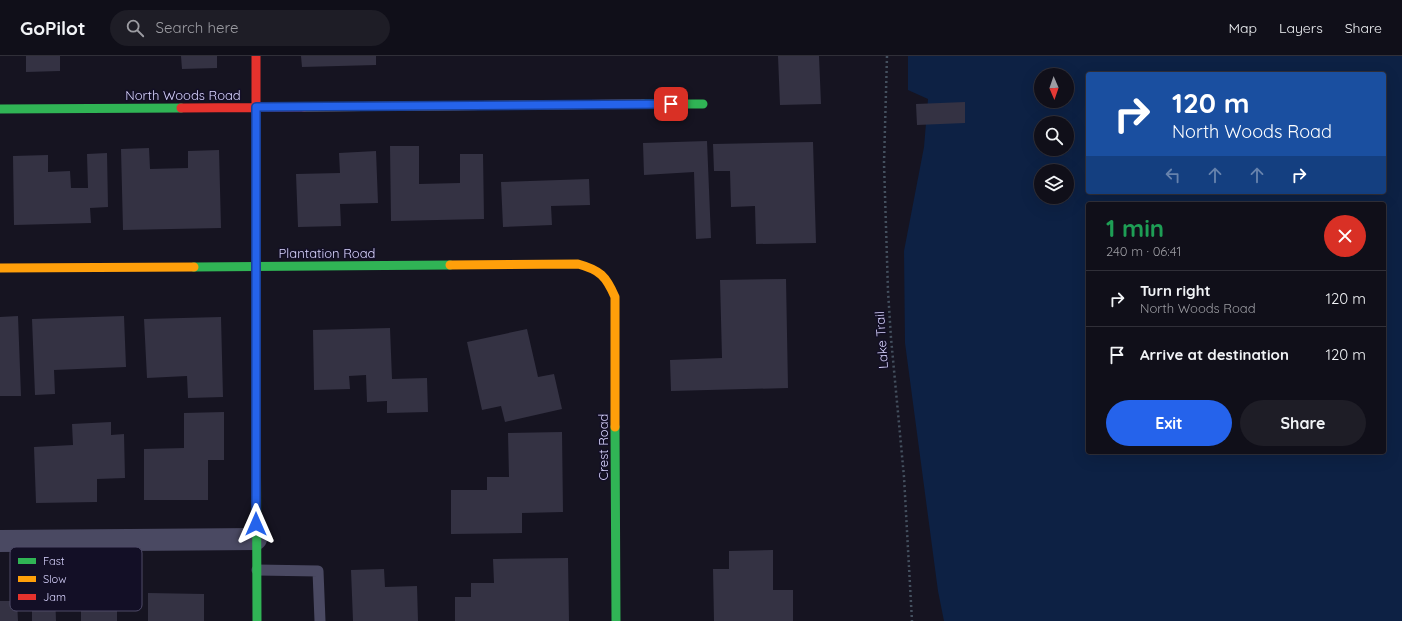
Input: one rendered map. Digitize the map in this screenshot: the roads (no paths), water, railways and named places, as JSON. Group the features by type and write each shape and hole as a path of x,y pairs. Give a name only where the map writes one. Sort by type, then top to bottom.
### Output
{"street":[{"path":"256,56 257,621"},
{"name":"North Woods Road","path":"0,109 703,104"},
{"name":"Plantation Road","path":"0,268 578,264 595,269 604,276"},
{"name":"Crest Road","path":"604,276 609,281 616,297 616,621"},
{"path":"0,541 256,539"}],"lane":[{"path":"257,570 318,570 320,621"}],"water":[{"path":"908,56 1402,56 1402,621 944,621 938,591 905,343 904,251 924,147 928,99 908,90"}]}
